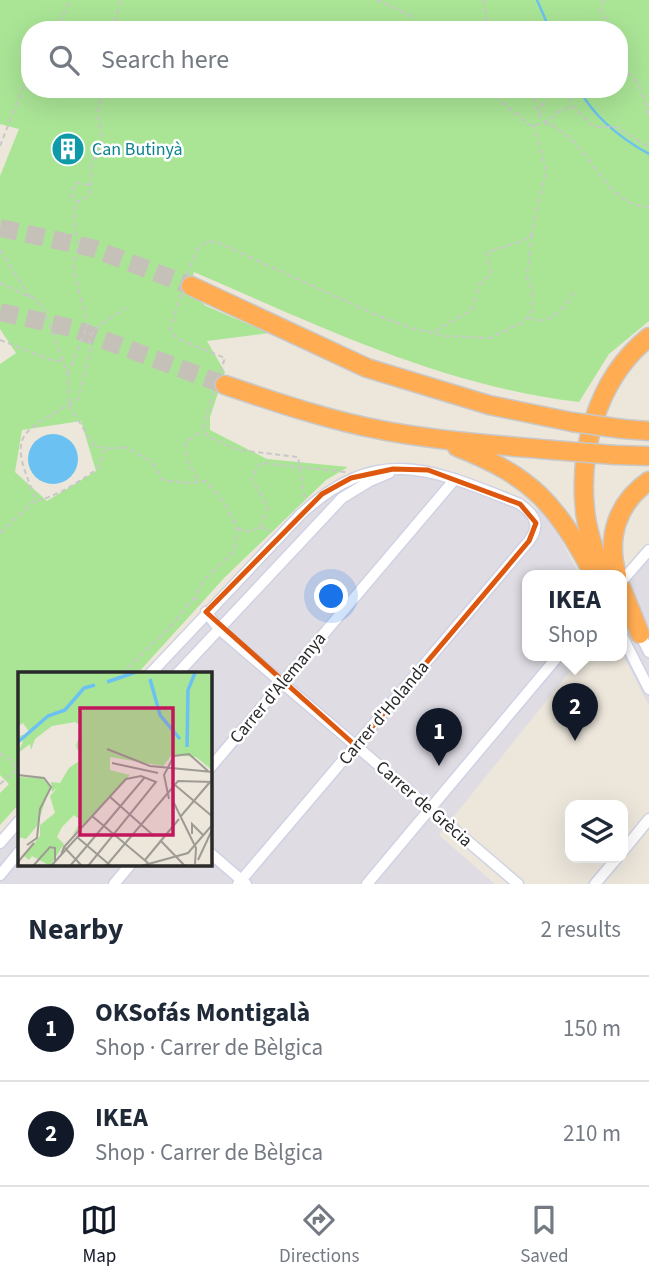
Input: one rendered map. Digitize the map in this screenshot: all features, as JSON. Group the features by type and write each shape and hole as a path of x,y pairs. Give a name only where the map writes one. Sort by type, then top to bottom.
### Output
{"highway":[{"path":"186,287 367,368 489,405 572,422 649,431"},
{"path":"606,570 591,539 584,499 584,467 589,434 611,383 633,352 649,337"},
{"path":"219,384 334,419 434,439 649,456"},
{"path":"434,439 499,465 535,489 606,570"},
{"path":"609,570 616,522 628,501 649,481"},
{"path":"627,615 631,635"}],"street":[{"path":"179,672 342,498 369,481 403,468"},
{"path":"152,672 206,612 322,494 351,478 374,471 403,468 428,470 455,479"},
{"name":"Carrer d'Holanda","path":"242,883 536,533 532,513 520,504 455,479"},
{"name":"Carrer d'Alemanya","path":"212,766 455,479"},
{"path":"305,511 314,526"},
{"path":"613,570 649,550"},
{"name":"Carrer de Grècia","path":"206,612 219,629 518,884"},
{"path":"631,635 649,652"},
{"path":"631,635 649,689"},
{"path":"367,884 554,661"},
{"path":"628,845 649,819"},
{"path":"0,843 18,822"},
{"path":"0,875 18,853"},
{"path":"212,855 242,883"},
{"path":"595,884 613,863"},
{"path":"114,884 129,866"}],"path":[{"path":"60,21 70,0"},
{"path":"115,21 121,0"},
{"path":"377,0 410,16 412,21"},
{"path":"484,0 488,21"},
{"path":"604,0 600,11 607,21"},
{"path":"628,74 633,77 646,103 649,118"},
{"path":"0,146 21,94"},
{"path":"76,201 88,199 92,162 102,142 98,113 101,98"},
{"path":"496,98 518,112 528,125 548,123 556,113 572,106"},
{"path":"535,98 539,116 573,141 621,200 635,206 649,207"},
{"path":"539,116 546,98"},
{"path":"569,98 572,106 594,127 616,127 649,147"},
{"path":"305,511 298,457 239,450 206,436 204,429 225,358 178,339 170,331 198,248 208,241 217,242 374,314 411,328 490,338 529,317 534,310 532,289 527,277 532,233 546,170 534,125"},
{"path":"0,135 6,134"},
{"path":"68,375 86,335 88,324 74,269 78,246 76,201 71,196 72,187 80,181 89,185"},
{"path":"432,332 472,310 479,285 491,273 487,252 523,241 532,233"},
{"path":"0,250 30,298"},
{"path":"0,283 30,298 45,311 68,375 69,405 94,446 125,447 151,461 163,480 186,483 206,481 237,528 234,550 203,581 195,597 171,626 123,672"},
{"path":"529,317 542,321 550,318 570,299 574,291"},
{"path":"89,338 98,326 127,308"},
{"path":"36,499 20,462 19,447 34,423 78,400 91,349 86,335"},
{"path":"0,340 51,360 63,361"},
{"path":"197,480 187,459 185,443 204,429"},
{"path":"36,499 43,500 95,471 101,463 103,448"},
{"path":"237,528 250,532 260,527 268,507 251,478 261,463 335,468 346,471 351,478"},
{"path":"0,533 36,499"},
{"path":"260,527 270,531 286,530"},
{"path":"195,597 206,612"},
{"path":"0,752 18,762"},
{"path":"14,762 15,772"},
{"path":"0,784 18,769"}],"highlighted area":[{"path":"393,469 428,470 520,504 536,523 529,541 356,746 206,612 322,494 351,478"}],"shaded area":[{"path":"383,472 451,475 541,511 555,528 576,570 522,570 522,661 578,661 439,835 495,884 0,884 0,842 18,821 18,866 212,866 212,672 156,672 319,501 363,477"},
{"path":"649,555 649,706 626,661 627,579"}],"green space":[{"path":"0,0 649,0 649,321 609,354 579,402 479,383 430,368 335,333 194,272 189,292 206,306 269,333 207,341 225,372 210,417 210,430 267,459 348,467 326,480 225,577 139,672 18,672 18,805 0,825 0,793 9,784 0,775 0,364 16,353 0,329 0,176 19,129 0,124","holes":["81,421 96,471 47,501 15,472 22,430"]}],"water":[{"path":"53,434 71,441 78,459 71,477 53,484 35,477 28,459 35,441"}],"waterway":[{"path":"537,0 546,21"},
{"path":"584,98 610,126 649,154"}],"tunnel":[{"path":"0,228 92,248 191,286"},
{"path":"0,312 72,328 225,385"}],"place":[{"name":"Can Butinyà","path":"68,149"},
{"name":"IKEA","path":"575,741"},
{"name":"OKSofás Montigalà","path":"439,766"}]}
